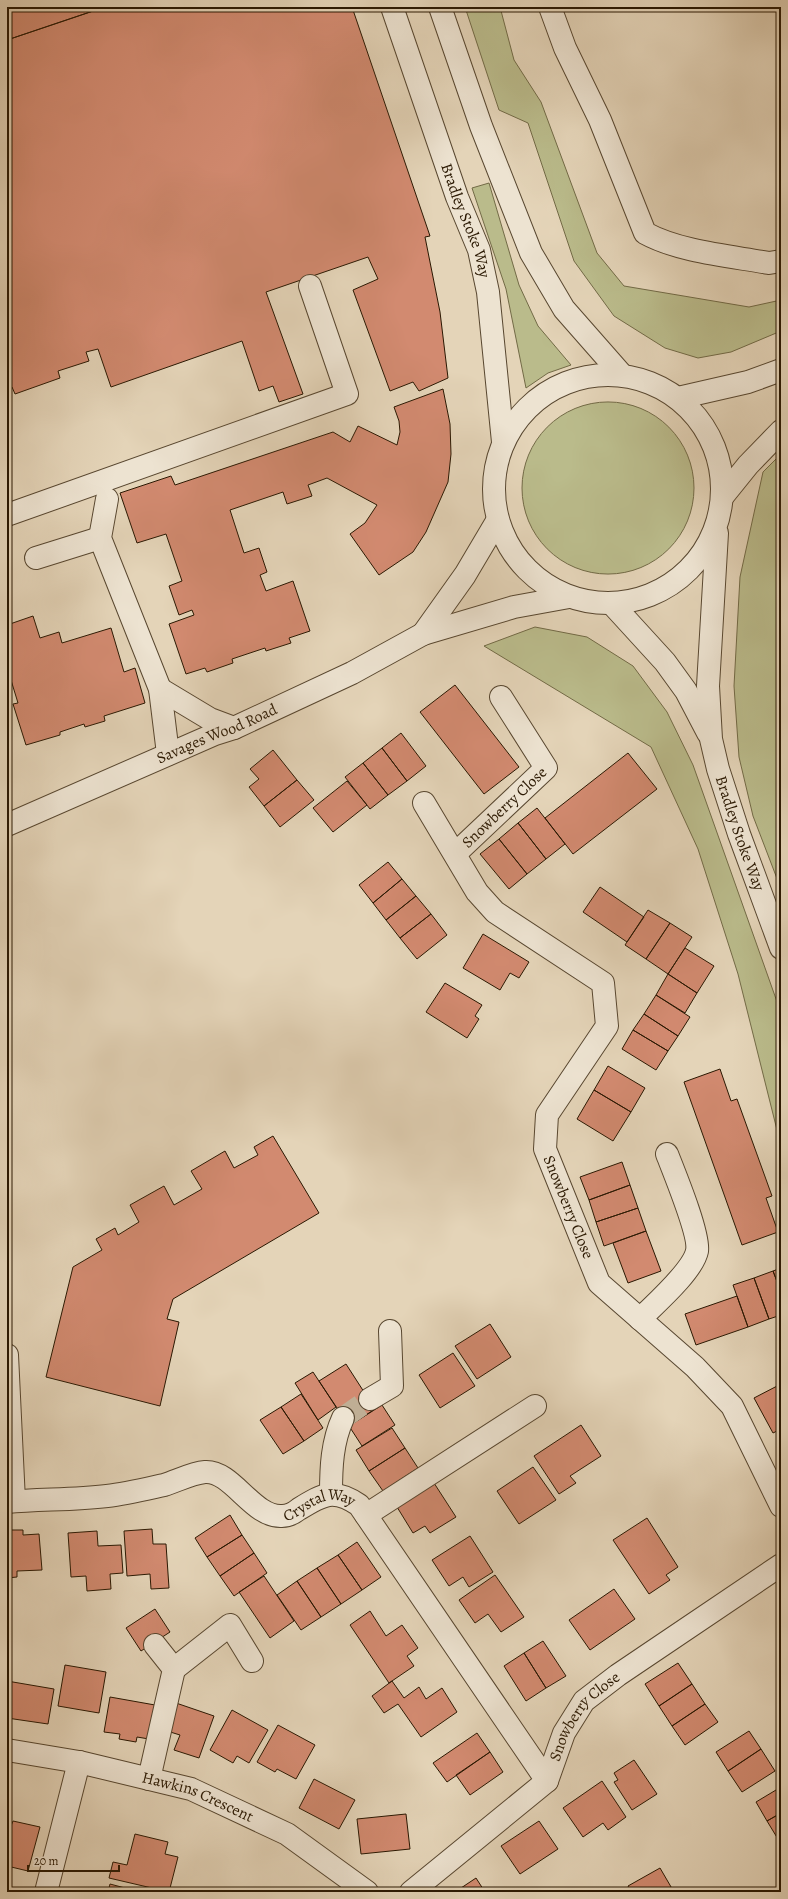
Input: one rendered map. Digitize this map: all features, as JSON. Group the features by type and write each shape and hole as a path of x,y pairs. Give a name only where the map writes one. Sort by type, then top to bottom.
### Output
{"street":[{"name":"Bradley Stoke Way","path":"392,7 458,197 479,250 488,292 503,442"},
{"path":"440,7 481,126 531,253 564,309 622,375"},
{"path":"550,7 565,48 600,120 645,233 657,240 687,248 769,263 781,261"},
{"path":"7,515 347,394 310,286"},
{"path":"678,398 748,382 781,370"},
{"path":"622,375 651,383 678,398 698,417 713,441 722,468 723,496 717,526 704,552 685,575 660,592 636,601 612,604 591,602 569,597 549,588 517,560 497,522 493,495 495,468 503,442 523,412 552,389 585,376 622,375"},
{"path":"723,496 748,465 781,431"},
{"path":"107,499 100,538 160,689 168,754"},
{"name":"Savages Wood Road","path":"423,634 465,575 497,522"},
{"name":"Bradley Stoke Way","path":"717,526 708,686 711,739 718,769 739,834 781,948"},
{"path":"36,558 100,538"},
{"name":"Savages Wood Road","path":"7,825 168,754 234,728 352,673 423,634 514,607 569,597"},
{"name":"Bradley Stoke Way","path":"612,604 666,662 686,691 711,739"},
{"path":"160,689 210,719 234,728"},
{"name":"Snowberry Close","path":"455,854 546,768 502,697"},
{"name":"Snowberry Close","path":"424,803 477,892 495,912 603,983 607,1026 547,1115 545,1149 599,1283 695,1367 732,1406 781,1506"},
{"path":"640,1319 676,1283 692,1262 697,1250 696,1234 667,1154"},
{"path":"370,1399 392,1386 390,1331"},
{"path":"7,1355 11,1501"},
{"path":"366,1515 535,1406"},
{"path":"332,1494 332,1455 336,1432 343,1418"},
{"name":"Crystal Way","path":"11,1501 107,1496 164,1485 205,1472 220,1476 247,1499 274,1515 283,1516 291,1514 317,1498 332,1494 347,1496 359,1505 547,1781"},
{"name":"Snowberry Close","path":"411,1892 547,1781 564,1733 584,1701 618,1675 781,1564"},
{"path":"149,1779 174,1669 230,1625 252,1660"},
{"path":"154,1645 174,1669"},
{"name":"Hawkins Crescent","path":"7,1750 79,1762 191,1789 287,1834 367,1892"},
{"path":"46,1892 79,1762"}],"green space":[{"path":"465,7 500,7 514,60 541,102 597,253 624,286 749,307 781,300 781,331 731,352 698,358 665,348 614,316 574,261 528,123 499,110"},
{"path":"489,183 519,285 538,326 571,365 548,373 526,388 506,289 472,188"},
{"path":"600,402 616,402 649,412 669,427 684,447 692,471 694,488 692,505 684,529 669,549 649,564 633,570 616,574 600,574 567,564 547,549 542,543 532,529 526,513 522,496 522,480 532,447 547,427 553,422 567,412 583,406"},
{"path":"781,454 781,889 753,816 739,757 734,686 740,577 763,472"},
{"path":"535,627 587,637 633,666 667,712 693,765 781,1013 781,1146 738,974 698,849 651,747 484,646"}],"building":[{"path":"7,7 105,7 7,40"},
{"path":"105,7 352,7 430,236 425,237 440,312 448,378 419,391 413,382 390,391 353,290 378,279 368,257 266,292 303,394 279,402 273,386 259,391 242,341 111,387 98,349 86,352 89,361 58,371 60,378 15,394 12,387 7,389 7,40"},
{"path":"443,389 450,424 451,454 448,482 426,532 413,552 379,575 350,534 365,523 377,505 327,478 308,485 312,496 287,504 283,492 230,510 244,553 259,548 267,572 260,575 266,591 293,581 310,631 289,638 291,643 266,651 265,648 232,659 233,663 207,672 205,668 186,674 169,624 194,615 192,610 179,615 169,586 182,581 166,534 137,543 120,493 171,476 175,485 333,432 350,442 358,426 397,445 400,432 399,421 394,407"},
{"path":"33,616 40,638 59,632 62,643 111,628 124,672 135,668 145,703 104,716 105,721 85,727 84,724 60,732 60,735 26,745 13,704 18,703 7,667 7,625"},
{"path":"455,685 519,767 484,794 420,712"},
{"path":"401,733 426,766 407,781 382,748"},
{"path":"382,748 407,781 388,795 363,763"},
{"path":"273,750 297,780 264,806 249,787 259,779 250,769"},
{"path":"628,753 657,789 573,854 545,818"},
{"path":"363,763 388,795 370,809 345,777"},
{"path":"297,780 314,800 280,827 264,806"},
{"path":"347,781 367,805 333,832 313,808"},
{"path":"537,808 565,844 546,859 518,823"},
{"path":"518,823 546,859 527,874 499,839"},
{"path":"499,839 527,874 509,889 480,854"},
{"path":"388,862 402,879 373,903 359,885"},
{"path":"402,879 416,896 386,920 373,903"},
{"path":"600,887 644,917 627,942 583,912"},
{"path":"416,896 431,914 400,938 386,920"},
{"path":"648,910 670,923 646,959 625,945"},
{"path":"431,914 447,935 417,959 400,938"},
{"path":"670,923 692,937 668,974 646,959"},
{"path":"483,934 529,962 519,978 510,973 500,990 463,968"},
{"path":"685,948 714,966 697,993 668,974"},
{"path":"668,974 697,993 685,1013 656,995"},
{"path":"445,983 482,1005 475,1016 479,1019 467,1038 426,1012"},
{"path":"656,995 690,1017 678,1036 644,1014"},
{"path":"644,1014 678,1036 668,1051 633,1030"},
{"path":"633,1030 668,1051 656,1070 622,1049"},
{"path":"608,1066 645,1088 631,1112 594,1090"},
{"path":"720,1069 731,1101 737,1099 772,1196 766,1198 778,1232 742,1245 684,1082"},
{"path":"594,1090 631,1112 613,1141 577,1119"},
{"path":"273,1136 319,1213 173,1299 167,1319 179,1322 160,1406 46,1377 73,1267 102,1250 96,1239 115,1228 118,1235 139,1222 130,1205 164,1186 174,1205 202,1189 191,1171 225,1151 234,1168 258,1155 254,1147"},
{"path":"622,1162 630,1185 589,1200 580,1177"},
{"path":"630,1185 638,1208 596,1222 589,1200"},
{"path":"638,1208 646,1231 604,1246 596,1222"},
{"path":"646,1231 661,1271 628,1283 613,1243"},
{"path":"781,1268 781,1292 773,1271"},
{"path":"773,1271 781,1292 781,1315 769,1319 754,1278"},
{"path":"754,1278 769,1319 748,1327 733,1285"},
{"path":"737,1296 748,1327 696,1345 685,1314"},
{"path":"490,1324 511,1357 477,1379 455,1346"},
{"path":"453,1353 475,1386 440,1408 419,1375"},
{"path":"346,1364 375,1409 349,1426 319,1381"},
{"path":"313,1372 336,1407 318,1420 295,1383"},
{"path":"781,1384 781,1429 773,1433 754,1398"},
{"path":"301,1394 323,1428 304,1441 281,1407"},
{"path":"382,1405 395,1425 362,1446 349,1426"},
{"path":"281,1407 304,1441 283,1454 260,1420"},
{"path":"581,1425 601,1456 570,1476 576,1483 559,1494 534,1456"},
{"path":"392,1428 405,1448 369,1471 356,1450"},
{"path":"405,1448 418,1468 383,1491 369,1471"},
{"path":"533,1467 556,1500 519,1524 497,1491"},
{"path":"434,1483 456,1517 430,1533 425,1526 413,1533 397,1507"},
{"path":"230,1515 242,1535 207,1557 195,1538"},
{"path":"647,1518 678,1567 666,1575 670,1580 649,1594 613,1540"},
{"path":"152,1529 153,1544 166,1544 169,1588 151,1589 150,1574 127,1576 124,1531"},
{"path":"7,1530 23,1530 23,1535 39,1534 42,1570 17,1571 17,1577 7,1578"},
{"path":"97,1531 98,1546 121,1545 123,1573 110,1574 111,1589 87,1591 86,1576 71,1577 68,1533"},
{"path":"242,1535 254,1553 220,1576 207,1557"},
{"path":"470,1536 493,1572 469,1587 463,1577 449,1586 432,1560"},
{"path":"357,1542 381,1577 362,1590 338,1555"},
{"path":"254,1553 267,1573 234,1596 220,1576"},
{"path":"338,1555 362,1590 341,1604 317,1568"},
{"path":"317,1568 341,1604 321,1617 297,1581"},
{"path":"495,1575 524,1617 501,1632 488,1614 475,1623 459,1600"},
{"path":"264,1576 294,1621 270,1638 239,1592"},
{"path":"297,1581 321,1617 301,1630 277,1595"},
{"path":"614,1589 635,1619 590,1650 569,1620"},
{"path":"155,1609 170,1632 141,1651 126,1628"},
{"path":"370,1611 386,1636 402,1625 418,1648 407,1656 414,1666 389,1683 350,1625"},
{"path":"543,1641 566,1676 546,1688 524,1653"},
{"path":"524,1653 546,1688 526,1701 504,1666"},
{"path":"678,1663 692,1684 659,1706 645,1684"},
{"path":"65,1665 106,1672 99,1713 58,1706"},
{"path":"7,1681 54,1689 48,1724 7,1718"},
{"path":"392,1681 404,1698 419,1687 426,1699 442,1688 457,1712 421,1737 398,1704 384,1713 372,1696"},
{"path":"692,1684 705,1704 672,1726 659,1706"},
{"path":"110,1697 155,1705 149,1739 137,1737 136,1742 119,1739 120,1734 104,1732"},
{"path":"176,1703 214,1716 199,1758 174,1750 180,1735 167,1731"},
{"path":"705,1704 718,1722 685,1745 672,1726"},
{"path":"232,1710 268,1730 249,1763 237,1756 233,1763 210,1750"},
{"path":"278,1725 315,1745 296,1779 277,1769 275,1772 257,1762"},
{"path":"749,1731 761,1749 728,1771 716,1752"},
{"path":"477,1733 490,1752 447,1782 433,1763"},
{"path":"761,1749 775,1771 742,1792 728,1771"},
{"path":"490,1752 503,1772 470,1795 456,1775"},
{"path":"634,1760 657,1794 632,1810 614,1782 618,1780 614,1773"},
{"path":"314,1779 355,1800 339,1829 299,1808"},
{"path":"602,1781 626,1817 608,1830 603,1823 583,1837 563,1808"},
{"path":"781,1787 781,1813 767,1821 756,1802"},
{"path":"781,1813 781,1844 767,1821"},
{"path":"406,1814 410,1849 361,1854 357,1819"},
{"path":"13,1821 40,1827 28,1871 7,1866 7,1825 11,1826"},
{"path":"539,1821 558,1849 520,1874 501,1846"},
{"path":"135,1834 168,1842 165,1854 178,1857 169,1892 109,1878 113,1862 127,1865"},
{"path":"660,1868 674,1892 631,1892 628,1886"},
{"path":"476,1878 485,1892 455,1892"},
{"path":"110,1884 140,1892 108,1892"}],"tunnel":[{"path":"343,1418 370,1399"}]}
